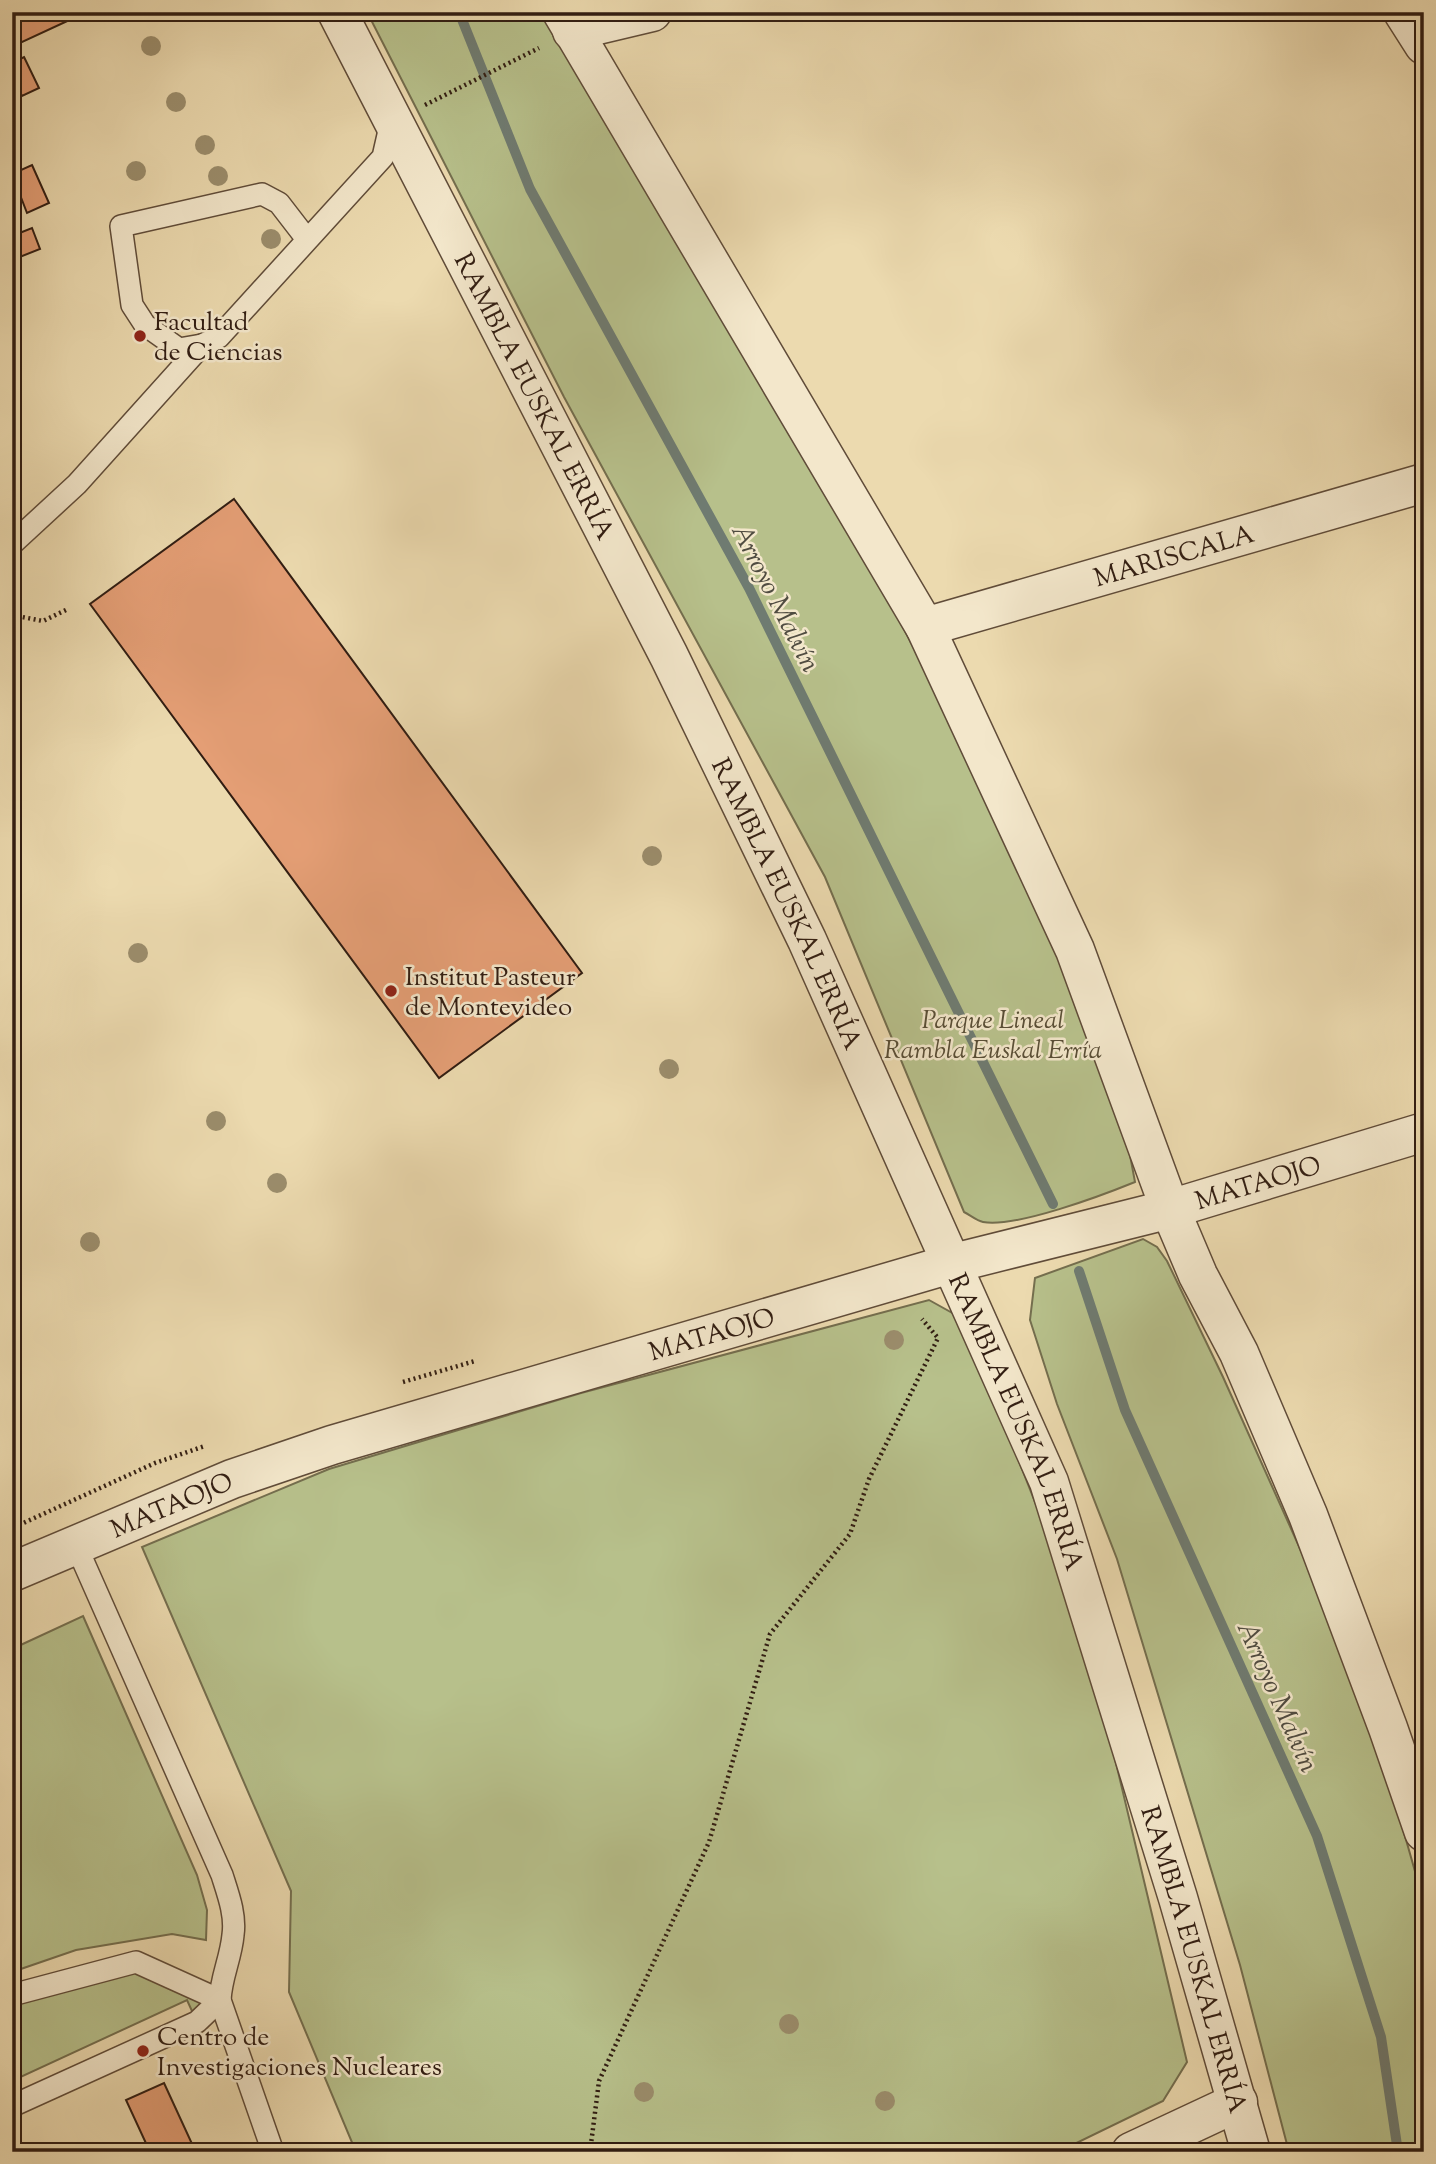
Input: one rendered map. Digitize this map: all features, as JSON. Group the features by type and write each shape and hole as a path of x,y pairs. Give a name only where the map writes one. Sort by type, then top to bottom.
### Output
{"street":[{"name":"RAMBLA EUSKAL ERRÍA","path":"337,12 675,668 807,940 954,1264 1049,1482 1251,2152"},
{"path":"652,12 567,22 925,627 1075,950 1170,1209 1198,1275 1239,1353 1308,1515 1424,1832"},
{"path":"1403,12 1424,45"},
{"name":"MARISCALA","path":"925,627 1424,484"},
{"name":"MATAOJO","path":"12,1572 75,1543 232,1479 332,1445 954,1264 1170,1209 1424,1132"},
{"path":"1132,2152 1238,2102"}],"lane":[{"path":"306,238 279,204 262,194 121,226 132,305 145,326 179,349 202,345 219,337 306,238 383,157 392,120"},
{"path":"12,544 77,484 202,345"},
{"path":"75,1543 222,1875 232,1906 234,1932 221,1980 220,2000 273,2152"},
{"path":"12,1995 136,1962 220,2000"},
{"path":"12,2106 197,2022 220,2000"}],"path":[{"path":"446,96 535,50"},
{"path":"12,615 43,621 68,610"},
{"path":"590,2152 599,2081 709,1842 770,1634 850,1534 870,1479 938,1338 922,1319"}],"green space":[{"name":"Parque Lineal Rambla Euskal Erría","path":"367,12 548,12 852,531 916,652 1049,923 1127,1139 1135,1182 1059,1209 1016,1220 983,1222 964,1212 825,877 564,397"},
{"path":"1143,1239 1157,1247 1167,1261 1223,1377 1310,1571 1395,1801 1424,1903 1424,2152 1289,2152 1240,1965 1117,1559 1057,1404 1030,1320 1035,1278"},
{"path":"929,1300 963,1319 1083,1624 1187,2062 1163,2101 1058,2152 356,2152 289,1992 291,1891 142,1547 329,1469 581,1393"},
{"path":"83,1616 197,1875 207,1910 206,1940 172,1934 76,1950 12,1972 12,1649"},
{"path":"136,1962 220,2000 197,2022 187,2000 12,2081 12,1995"}],"building":[{"path":"12,12 73,12 76,17 20,43 12,26"},
{"path":"24,57 39,88 22,96 12,76 12,63"},
{"path":"32,165 49,203 27,213 12,174"},
{"path":"32,228 40,249 12,260 12,236"},
{"name":"Institut Pasteur de Montevideo","path":"234,499 582,973 439,1078 90,604"},
{"path":"164,2083 193,2146 179,2152 150,2152 126,2100"}],"waterway":[{"name":"Arroyo Malvín","path":"459,12 530,189 749,588 1053,1204"},
{"name":"Arroyo Malvín","path":"1079,1271 1125,1410 1317,1836 1381,2037 1398,2152"}],"place":[{"name":"Facultad de Ciencias","path":"140,336"},
{"name":"Institut Pasteur de Montevideo","path":"391,991"},
{"name":"Centro de Investigaciones Nucleares","path":"143,2051"}]}
